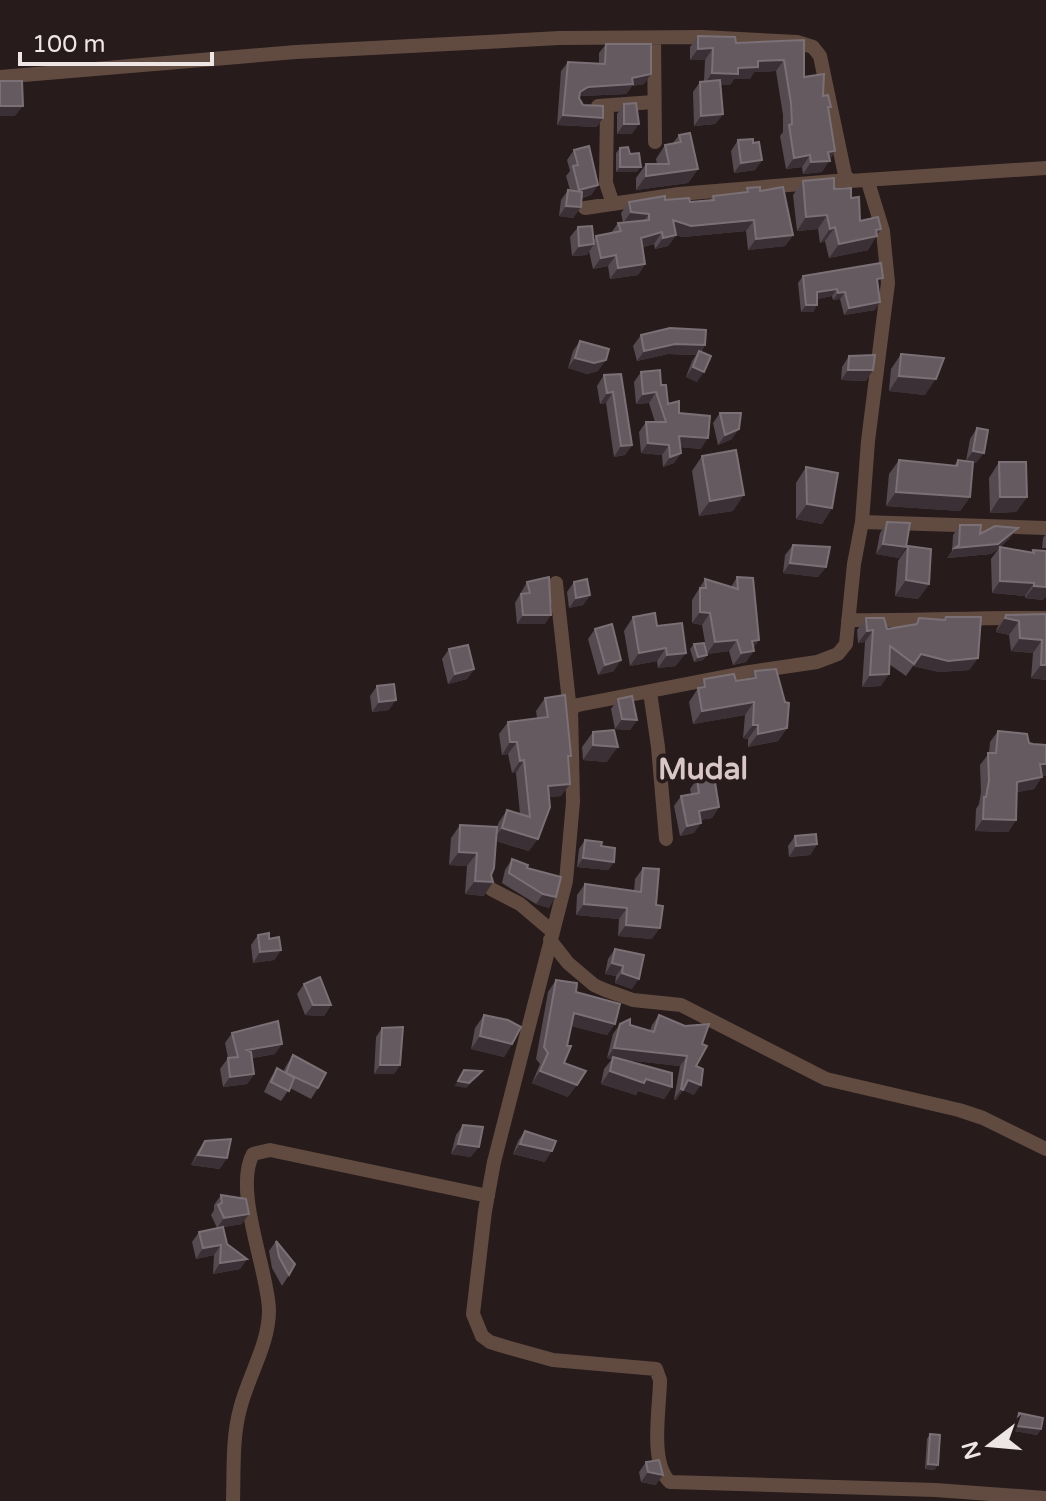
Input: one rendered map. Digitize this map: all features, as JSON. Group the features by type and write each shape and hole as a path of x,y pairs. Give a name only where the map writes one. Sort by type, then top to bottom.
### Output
{"street":[{"path":"0,77 296,52 560,38 797,42 813,47 820,56 848,180"},
{"path":"654,38 655,142"},
{"path":"582,106 654,102"},
{"path":"607,106 606,183 613,204"},
{"path":"585,208 679,194 1046,168"},
{"path":"570,711 578,705 831,658 846,644 888,273 883,231 868,182"},
{"path":"862,522 1046,528"},
{"path":"556,583 570,711 573,802 570,848 566,881 488,1196 473,1308 476,1326 490,1342 553,1360 656,1369 660,1380 657,1457 663,1476 670,1482 935,1490 1046,1498"},
{"path":"848,620 1046,618"},
{"path":"650,692 666,839"},
{"path":"491,889 520,904 552,936 568,963 594,985 633,1000 681,1005 826,1079 959,1110 983,1118 1046,1149"},
{"path":"233,1501 238,1419 268,1324 265,1283 253,1234 250,1201 248,1169 253,1154 270,1150 488,1196"}],"building":[{"path":"698,36 735,37 736,43 804,40 804,77 824,74 823,96 828,95 831,107 828,107 835,151 828,152 830,161 811,162 810,155 794,158 789,125 792,124 791,103 784,60 758,61 758,67 738,68 738,74 712,73 713,48 698,49"},
{"path":"606,44 651,44 651,74 632,78 633,84 588,87 580,92 583,105 603,106 603,118 563,115 568,62 605,64"},
{"path":"720,80 723,114 701,116 700,82"},
{"path":"0,81 22,81 23,106 0,106"},
{"path":"636,103 639,124 624,124 624,104"},
{"path":"690,133 698,169 646,176 646,164 669,164 665,145 681,142 679,135"},
{"path":"753,139 753,143 759,142 762,160 741,163 738,140"},
{"path":"589,146 598,185 579,190 573,166 578,165 574,150"},
{"path":"628,147 630,154 639,153 641,167 620,167 620,148"},
{"path":"834,178 834,189 851,188 851,198 859,197 860,221 878,217 881,229 876,230 877,236 839,244 835,227 830,229 827,215 806,217 803,181"},
{"path":"760,187 760,191 783,187 793,235 756,239 754,220 691,226 673,220 676,235 663,238 662,232 641,238 645,264 618,268 616,255 601,258 596,236 621,231 618,223 649,220 649,214 631,212 629,202 665,196 665,200 714,200 713,196 748,192 747,188"},
{"path":"568,190 582,192 581,207 566,206"},
{"path":"592,226 594,244 579,246 578,227"},
{"path":"881,263 883,278 877,279 880,302 849,308 845,292 838,293 837,289 817,292 817,305 806,305 803,276"},
{"path":"670,328 706,330 705,345 675,344 644,351 641,335"},
{"path":"580,341 609,349 606,360 594,363 575,358"},
{"path":"699,351 711,356 704,372 693,367"},
{"path":"901,354 944,358 936,379 899,376"},
{"path":"875,355 873,370 848,370 849,356"},
{"path":"660,370 661,385 666,385 668,404 679,401 679,413 710,416 708,438 679,436 681,453 670,457 669,445 648,443 646,422 666,422 656,392 643,394 641,372"},
{"path":"621,374 632,445 621,446 613,392 607,393 604,375"},
{"path":"720,413 741,413 739,429 725,435"},
{"path":"977,428 988,430 984,453 973,451"},
{"path":"736,450 744,495 710,501 702,456"},
{"path":"899,460 957,466 958,460 973,462 970,497 896,492"},
{"path":"999,462 1026,462 1027,497 1000,497"},
{"path":"806,467 838,473 832,508 807,504"},
{"path":"887,522 910,523 906,547 883,544"},
{"path":"960,525 981,525 980,534 995,526 1018,528 998,544 955,548 959,545"},
{"path":"793,545 830,547 826,567 790,563"},
{"path":"908,546 931,549 929,584 906,580"},
{"path":"1000,547 1034,553 1033,550 1046,551 1046,587 1034,586 1034,583 1000,581"},
{"path":"549,577 551,615 523,615 521,594 530,593 527,582"},
{"path":"737,577 753,578 759,640 752,641 754,651 741,653 737,640 715,642 710,613 700,612 700,588 706,588 705,579 738,589"},
{"path":"587,579 590,595 576,598 574,582"},
{"path":"655,613 657,626 682,623 686,653 667,655 666,648 639,653 633,617"},
{"path":"1046,614 1046,665 1041,665 1042,640 1020,638 1019,621 1005,618 1006,615"},
{"path":"946,617 981,617 978,658 948,661 921,654 914,664 890,646 889,674 870,675 873,630 867,631 866,618 884,618 887,629 917,624 919,618 945,620"},
{"path":"612,624 621,660 605,665 595,629"},
{"path":"704,643 707,655 698,657 694,644"},
{"path":"468,645 474,669 455,674 449,649"},
{"path":"776,669 785,702 789,703 787,728 758,734 758,725 753,725 754,702 702,711 698,688 705,687 704,679 734,674 736,681 756,678 755,671"},
{"path":"394,684 396,700 379,702 377,686"},
{"path":"565,695 571,756 568,756 570,784 548,786 550,807 538,839 502,828 507,810 530,817 524,760 520,761 517,742 510,742 508,722 548,717 545,698"},
{"path":"632,696 637,720 622,719 618,699"},
{"path":"614,730 618,747 593,745 593,732"},
{"path":"998,731 1027,734 1029,743 1046,745 1046,764 1040,764 1042,777 1017,782 1016,820 983,819 984,797 989,781 988,753 996,753"},
{"path":"714,776 719,807 699,811 701,823 687,826 681,796 699,793 697,779"},
{"path":"460,825 497,827 491,875 493,882 475,881 477,853 459,852"},
{"path":"816,834 817,844 796,846 795,836"},
{"path":"585,840 602,842 601,846 615,848 614,862 583,858"},
{"path":"512,859 528,865 527,868 561,877 556,897 543,894 509,873"},
{"path":"643,868 659,869 656,905 663,906 660,928 626,925 627,908 584,904 585,884 641,892"},
{"path":"269,933 269,939 279,937 281,950 260,952 258,935"},
{"path":"615,949 644,955 639,979 622,973 623,966 612,963"},
{"path":"320,977 331,1005 313,1005 304,984"},
{"path":"556,980 577,983 576,992 620,1004 615,1024 574,1013 567,1046 571,1046 564,1063 586,1071 577,1085 540,1071 548,1053 544,1047"},
{"path":"484,1015 508,1020 521,1027 512,1044 480,1036"},
{"path":"659,1015 685,1026 709,1024 702,1044 707,1046 696,1066 703,1069 701,1085 688,1080 681,1089 687,1056 614,1048 620,1024 630,1019 630,1025 654,1032"},
{"path":"278,1021 282,1044 247,1050 251,1052 254,1074 230,1077 228,1058 238,1057 232,1033"},
{"path":"403,1027 400,1065 380,1065 382,1028"},
{"path":"293,1055 326,1073 318,1088 286,1073"},
{"path":"613,1057 672,1073 672,1087 646,1079 644,1083 610,1071"},
{"path":"277,1068 294,1078 289,1091 271,1082"},
{"path":"464,1070 482,1071 469,1083 458,1081"},
{"path":"463,1125 483,1127 479,1147 458,1144"},
{"path":"525,1131 556,1141 552,1151 520,1144"},
{"path":"231,1139 227,1158 198,1155 205,1141"},
{"path":"221,1195 246,1199 249,1214 224,1218 218,1205 222,1203"},
{"path":"223,1227 227,1244 247,1259 220,1263 221,1245 203,1248 199,1232"},
{"path":"276,1241 295,1264 289,1275 279,1257"},
{"path":"1019,1413 1043,1418 1041,1429 1017,1426"},
{"path":"930,1434 940,1435 938,1465 928,1464"},
{"path":"659,1460 663,1475 648,1472 646,1462"}],"district":[{"name":"Mudal","path":"703,769"}]}
